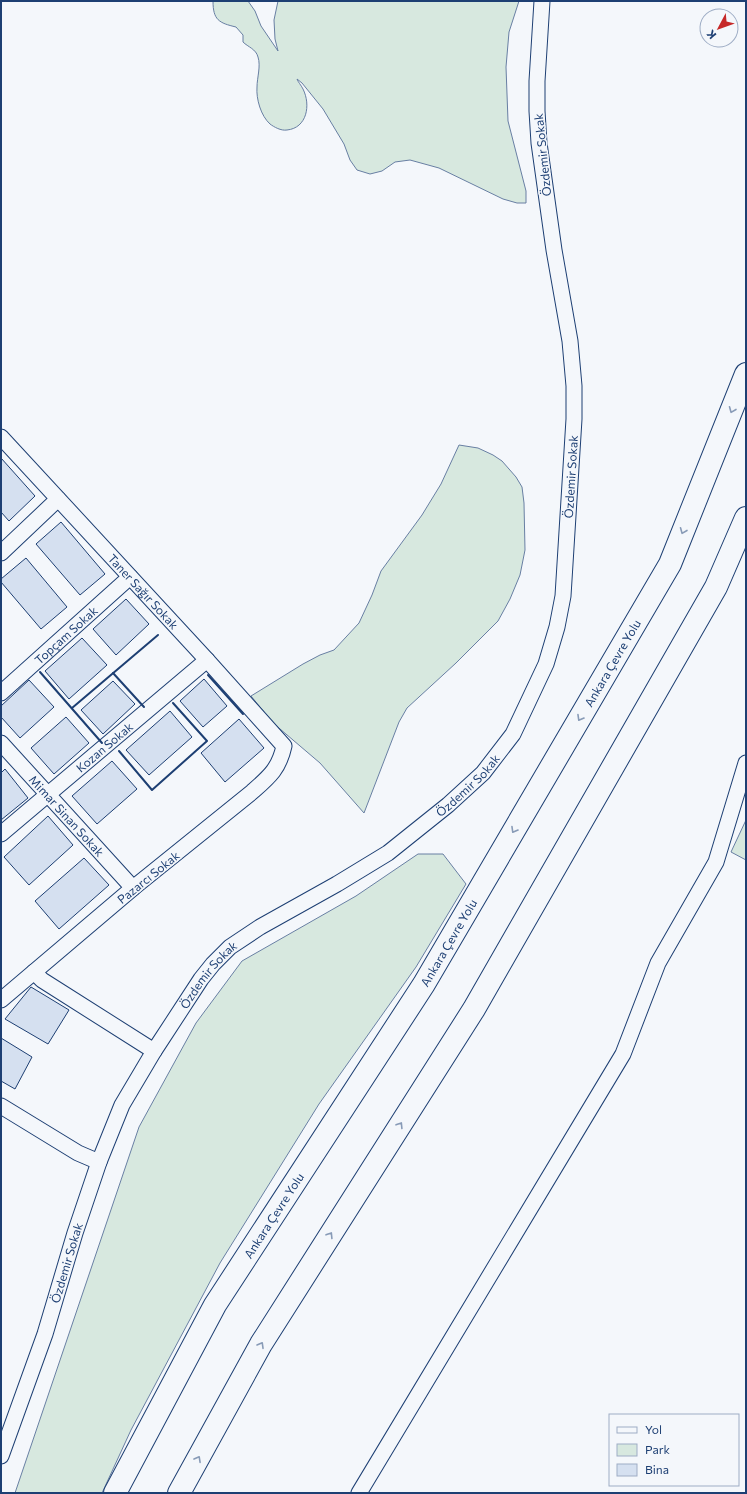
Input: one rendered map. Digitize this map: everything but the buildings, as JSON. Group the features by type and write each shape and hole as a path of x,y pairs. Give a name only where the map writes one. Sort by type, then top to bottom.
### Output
{"highway":[{"name":"Ankara Çevre Yolu","path":"116,1493 215,1305 424,984 670,564 746,374"},
{"path":"179,1493 261,1344 474,1009 716,587 746,518"}],"street":[{"name":"Özdemir Sokak","path":"1,1456 8,1421 45,1334 99,1162 122,1105 154,1051 201,979 230,947 260,927 337,884 388,853 448,805 483,772 512,734 546,664 557,627 563,596 574,419 574,386 570,341 554,250 539,143 537,80 542,1"},
{"name":"Taner Sağır Sokak","path":"1,437 207,660 284,746"},
{"path":"1,553 58,499"},
{"name":"Topçam Sokak","path":"1,693 130,577"},
{"name":"Kozan Sokak","path":"1,834 207,660"},
{"name":"Mimar Sinan Sokak","path":"1,743 133,888"},
{"name":"Pazarcı Sokak","path":"1,1000 133,888 270,776 279,762 284,746"},
{"path":"358,1493 623,1054 658,963 716,862 746,763"},
{"path":"34,972 42,980 154,1051"},
{"path":"1,1106 78,1153 99,1162"}],"green space":[{"path":"213,1 248,1 255,11 261,26 278,51 275,39 274,20 278,1 519,1 509,32 506,67 508,121 526,191 526,203 517,203 503,199 439,168 410,160 395,162 382,171 370,174 357,170 350,160 344,144 323,109 297,79 303,89 307,102 306,115 299,125 294,128 285,130 272,125 264,117 258,102 257,87 259,61 257,54 243,42 243,35 236,27 218,20 214,13"},
{"path":"459,445 478,448 502,461 516,477 522,487 524,503 525,550 520,575 510,599 498,621 456,663 407,708 399,722 364,813 320,763 273,723 251,696 303,664 320,655 334,650 359,623 381,571 422,515 441,484"},
{"path":"746,820 746,860 731,852"},
{"path":"418,854 443,854 466,884 416,967 319,1104 220,1263 131,1430 102,1493 15,1493 139,1127 196,1023 242,961 356,896"}],"wall":[{"path":"72,708 158,635"},
{"path":"40,672 102,743"},
{"path":"113,673 144,707"},
{"path":"208,675 243,714"},
{"path":"119,751 152,790 207,741 173,703"}]}
